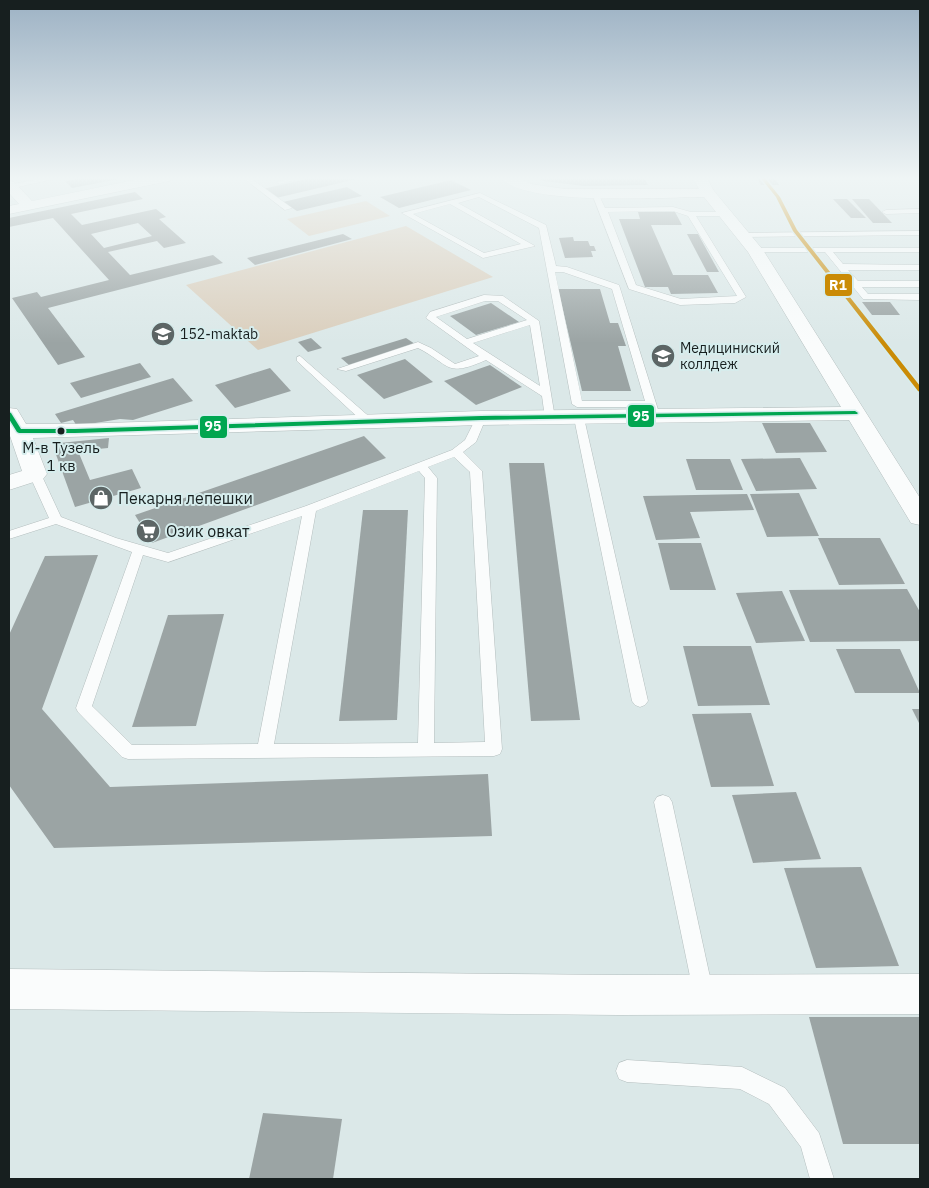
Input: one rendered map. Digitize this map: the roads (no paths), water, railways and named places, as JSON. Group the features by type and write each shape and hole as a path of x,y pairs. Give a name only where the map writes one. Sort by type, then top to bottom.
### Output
{"street":[{"path":"740,232 755,250 920,517"},
{"path":"9,483 35,474 14,423 369,422 480,418 579,418 653,410 855,414"},
{"path":"9,989 920,994"}],"lane":[{"path":"441,232 483,256 528,244"},
{"path":"507,232 548,252"},
{"path":"543,232 552,269 551,272 578,404 653,410 616,287 564,269 552,269"},
{"path":"611,232 632,287 680,302 735,300 742,297 703,232"},
{"path":"742,235 920,234"},
{"path":"755,250 917,250 920,257"},
{"path":"827,250 866,297 920,296"},
{"path":"841,267 920,267"},
{"path":"855,284 920,284"},
{"path":"547,395 431,318 433,314 484,298 500,298 534,320 547,395 550,418"},
{"path":"466,342 534,320"},
{"path":"342,369 418,345 425,347 451,366 457,367 486,356"},
{"path":"300,360 369,422"},
{"path":"9,535 56,520 168,558 310,508 456,452 470,442 480,418"},
{"path":"579,418 640,701"},
{"path":"139,549 84,708 128,752 494,749 476,471 456,452"},
{"path":"420,466 431,478 426,750"},
{"path":"35,474 56,520"},
{"path":"265,751 310,508"},
{"path":"663,802 704,994"},
{"path":"627,1071 742,1078 777,1096 811,1141 822,1179"}],"place":[{"name":"152-maktab","path":"163,334"},
{"name":"Медициниский коллдеж","path":"663,356"},
{"name":"М-в Тузель 1 кв","path":"61,431"},
{"name":"Пекарня лепешки","path":"101,498"},
{"name":"Озик овкат","path":"148,531"}]}
